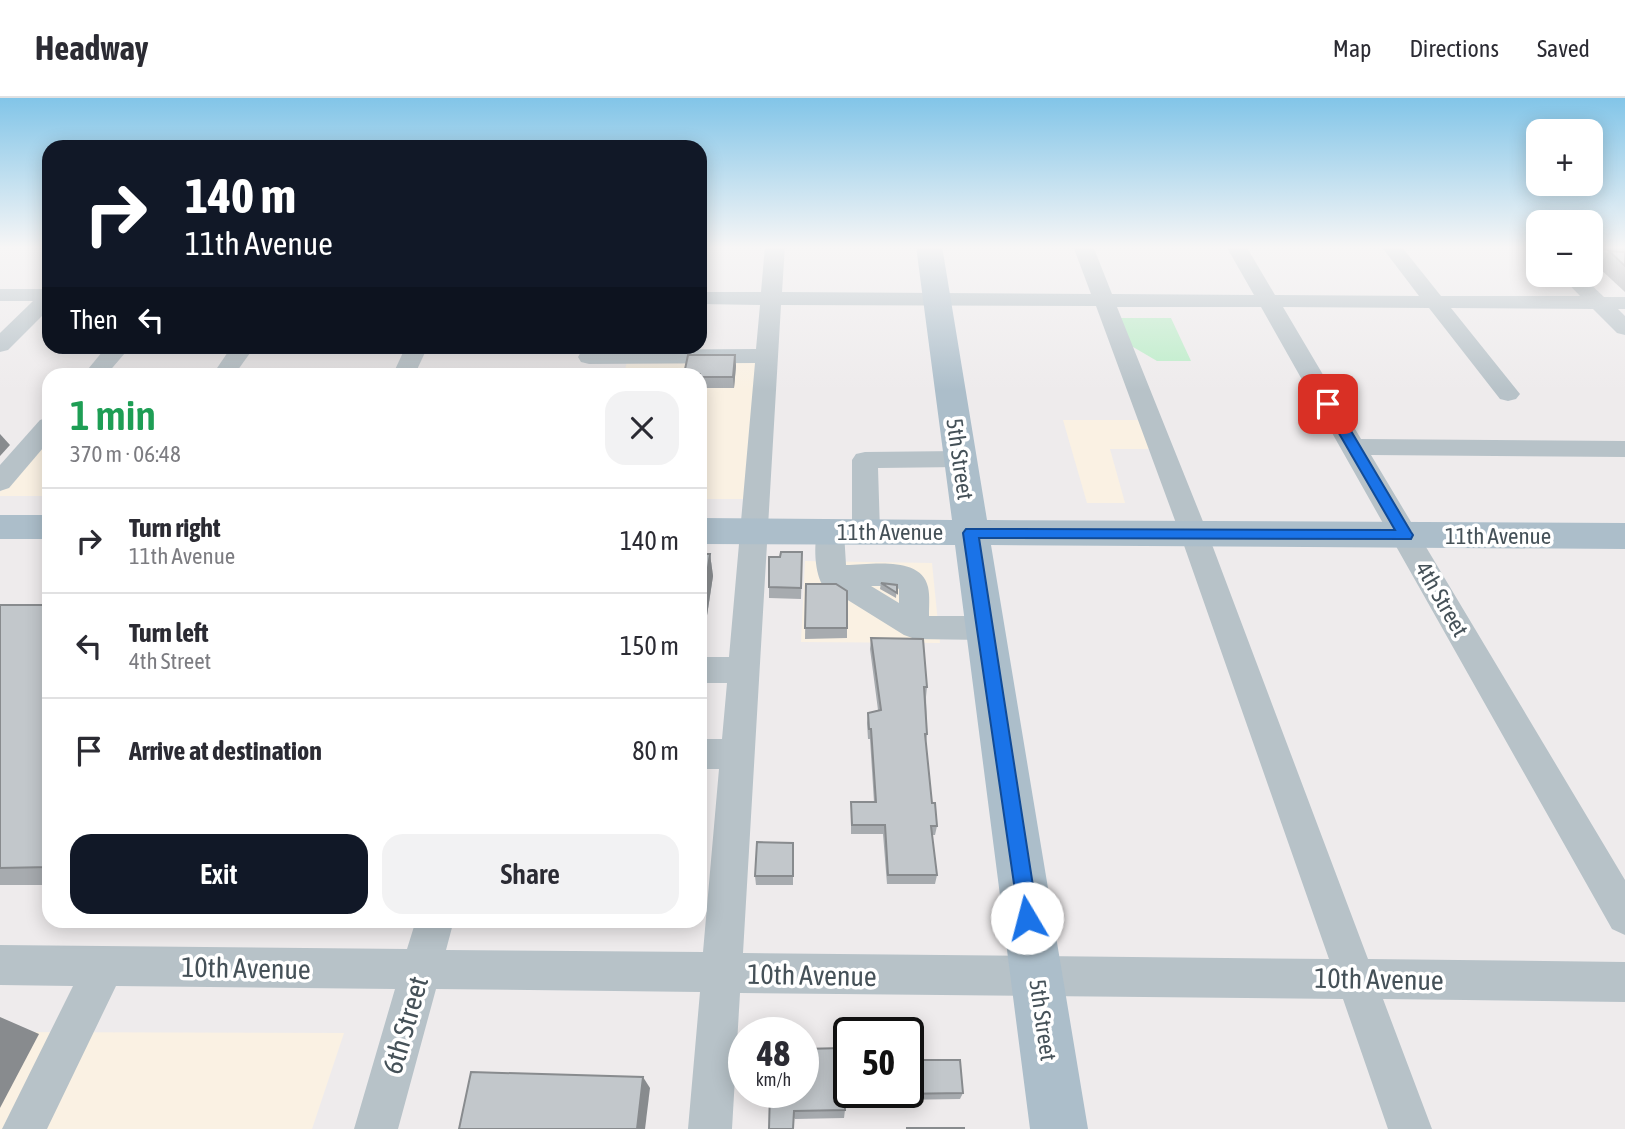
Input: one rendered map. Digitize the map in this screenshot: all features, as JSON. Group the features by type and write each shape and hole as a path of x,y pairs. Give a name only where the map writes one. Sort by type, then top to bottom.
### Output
{"main road":[{"name":"5th Street","path":"935,294 1059,1129"},
{"path":"0,527 42,524"},
{"name":"11th Avenue","path":"707,531 1405,535 1621,541"}],"street":[{"path":"710,1129 772,294"},
{"path":"1102,294 1194,534 1410,1129"},
{"name":"4th Street","path":"1264,294 1625,916"},
{"path":"1430,294 1508,394"},
{"path":"1590,294 1625,328"},
{"path":"0,295 42,296"},
{"path":"707,298 1625,303"},
{"path":"0,345 42,303"},
{"path":"100,368 113,354"},
{"path":"589,359 766,356"},
{"path":"0,482 42,439"},
{"path":"1354,447 1625,449"},
{"path":"866,532 865,460 960,459"},
{"path":"830,532 832,576 915,627 985,628"},
{"path":"707,670 743,670"},
{"path":"707,754 737,754"},
{"name":"6th Street","path":"376,1129 433,928"},
{"name":"10th Avenue","path":"0,965 1625,982"},
{"path":"24,1129 104,967"}],"shaded area":[{"path":"628,357 759,358 747,499 707,499 707,368 625,368"},
{"path":"1063,420 1139,420 1150,449 1110,449 1125,503 1087,503"},
{"path":"42,444 42,496 0,496 0,492"},
{"path":"805,561 932,563 940,643 801,642"},
{"path":"0,1032 344,1033 312,1129 0,1129"}],"green space":[{"path":"1117,318 1171,318 1191,361 1157,361 1128,344"}],"building":[{"path":"688,355 735,355 733,377 707,377 707,368 685,368"},
{"path":"781,552 802,552 801,588 769,587 769,557 780,557"},
{"path":"881,583 897,585 897,593"},
{"path":"806,584 836,584 847,591 847,628 805,628"},
{"path":"0,605 42,605 42,867 0,868"},
{"path":"871,638 923,639 927,687 924,687 925,734 937,826 931,826 937,875 888,875 885,825 852,825 851,802 876,802 868,713 881,710"},
{"path":"757,842 793,843 793,876 755,876"},
{"path":"833,1048 833,1108 845,1110 794,1111 793,1129 769,1129 770,1108 819,1108 819,1049"},
{"path":"924,1060 960,1060 963,1093 924,1094"},
{"path":"471,1072 643,1077 637,1129 459,1129"},
{"path":"964,1128 964,1129 907,1129"}],"route":[{"path":"1027,918 971,533 1405,535 1328,404"}]}
